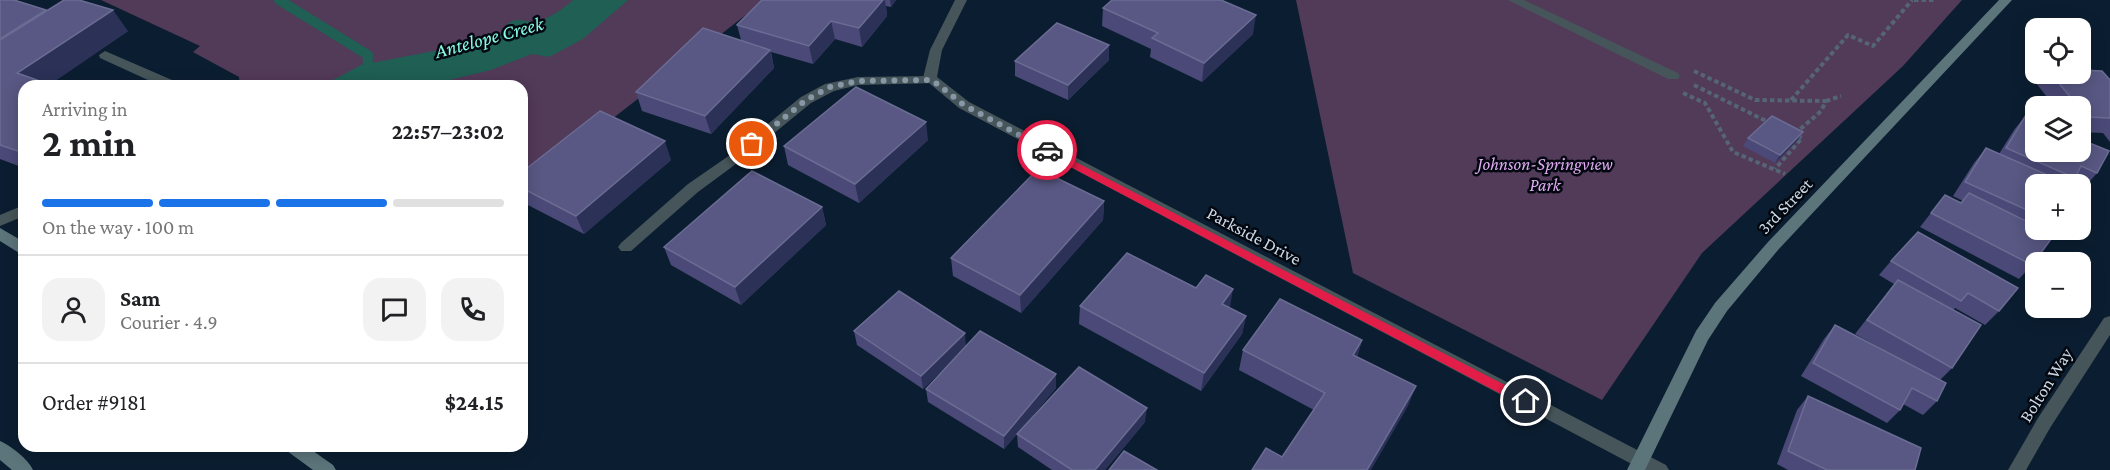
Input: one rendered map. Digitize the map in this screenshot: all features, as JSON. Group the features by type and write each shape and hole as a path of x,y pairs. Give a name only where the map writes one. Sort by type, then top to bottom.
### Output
{"street":[{"path":"626,247 693,188 735,158 806,100 830,87 858,81 932,80 930,78 936,50 961,0"},
{"path":"1514,0 1674,75"},
{"name":"3rd Street","path":"1638,465 1702,336 1728,299 1773,246 2006,0"},
{"path":"105,55 161,80"},
{"name":"Parkside Drive","path":"932,80 964,105 1014,133 1638,465 1660,470"},
{"path":"0,221 18,213"},
{"path":"0,234 18,246"},
{"name":"Bolton Way","path":"2017,470 2044,423 2110,322"},
{"path":"0,449 24,470"},
{"path":"302,452 327,470"}],"path":[{"path":"1790,101 1848,35 1874,46 1913,0 1934,0"},
{"path":"1785,174 1733,152 1705,103 1665,84 1682,66 1755,100 1826,101 1841,96"},
{"path":"1674,75 1778,126"},
{"path":"1775,169 1802,138 1795,134 1801,126 1821,112 1826,101"},
{"path":"1788,131 1798,135"}],"green space":[{"path":"101,0 765,0 528,184 528,80 239,80 239,77 193,52 200,46"},
{"name":"Johnson-Springview Park","path":"1296,0 1962,0 1903,66 1702,253 1602,400 1353,273"}],"shaded area":[{"path":"573,0 628,0 583,39 549,57 532,54 491,70 449,80 333,80 361,65 470,44 501,34 505,27 513,21 539,21"}],"building":[{"path":"0,0 14,0 46,10 0,39"},
{"path":"64,0 79,0 113,10 17,73 37,80 18,80 18,151 0,145 0,40"},
{"path":"762,0 883,0 859,28 831,21 809,46 737,25"},
{"path":"1112,0 1221,0 1256,15 1204,63 1152,38 1158,33 1103,8"},
{"path":"1057,23 1109,45 1068,85 1015,61"},
{"path":"703,28 770,50 705,116 636,92"},
{"path":"2091,70 2102,71 2110,80 2110,118 2091,117 2091,96 2070,96 2059,84 2091,84"},
{"path":"856,87 926,122 855,184 784,146"},
{"path":"600,111 665,141 576,216 528,191 528,167"},
{"path":"1772,116 1803,132 1780,155 1748,138"},
{"path":"2025,117 2025,156 2006,148"},
{"path":"2091,144 2109,151 2097,173 2081,166 2077,174 2066,174 2038,162 2091,162"},
{"path":"1986,148 2045,174 2025,174 2025,209 1965,182"},
{"path":"1038,169 1104,201 1020,295 951,258"},
{"path":"752,171 822,207 735,287 664,247"},
{"path":"1969,193 2025,221 2025,240 2050,240 2042,252 2025,252 2025,261 1931,213 1945,195 1961,203"},
{"path":"1918,232 2018,288 1999,311 1968,293 1961,301 1891,261"},
{"path":"1127,253 1196,288 1206,275 1233,289 1222,304 1246,316 1204,373 1080,306"},
{"path":"1898,280 1981,325 1952,368 1867,320"},
{"path":"899,291 965,333 921,376 854,331"},
{"path":"1280,299 1362,340 1353,355 1416,386 1367,470 1252,470 1266,448 1282,457 1325,393 1243,350"},
{"path":"1835,325 1946,383 1937,401 1912,388 1900,410 1813,363"},
{"path":"980,331 1056,374 1004,436 926,389"},
{"path":"1079,367 1147,408 1095,470 1072,470 1017,434"},
{"path":"1808,396 1921,448 1915,470 1827,470 1788,451"},
{"path":"1124,451 1157,470 1109,470"}],"waterway":[{"path":"279,0 368,55 367,80"}],"way so far":[{"path":"752,144 806,100 830,87 858,81 932,80 964,105 1047,150"}],"route":[{"path":"1047,150 1526,401"}],"water label":[{"name":"Antelope Creek","path":"489,37"}]}
